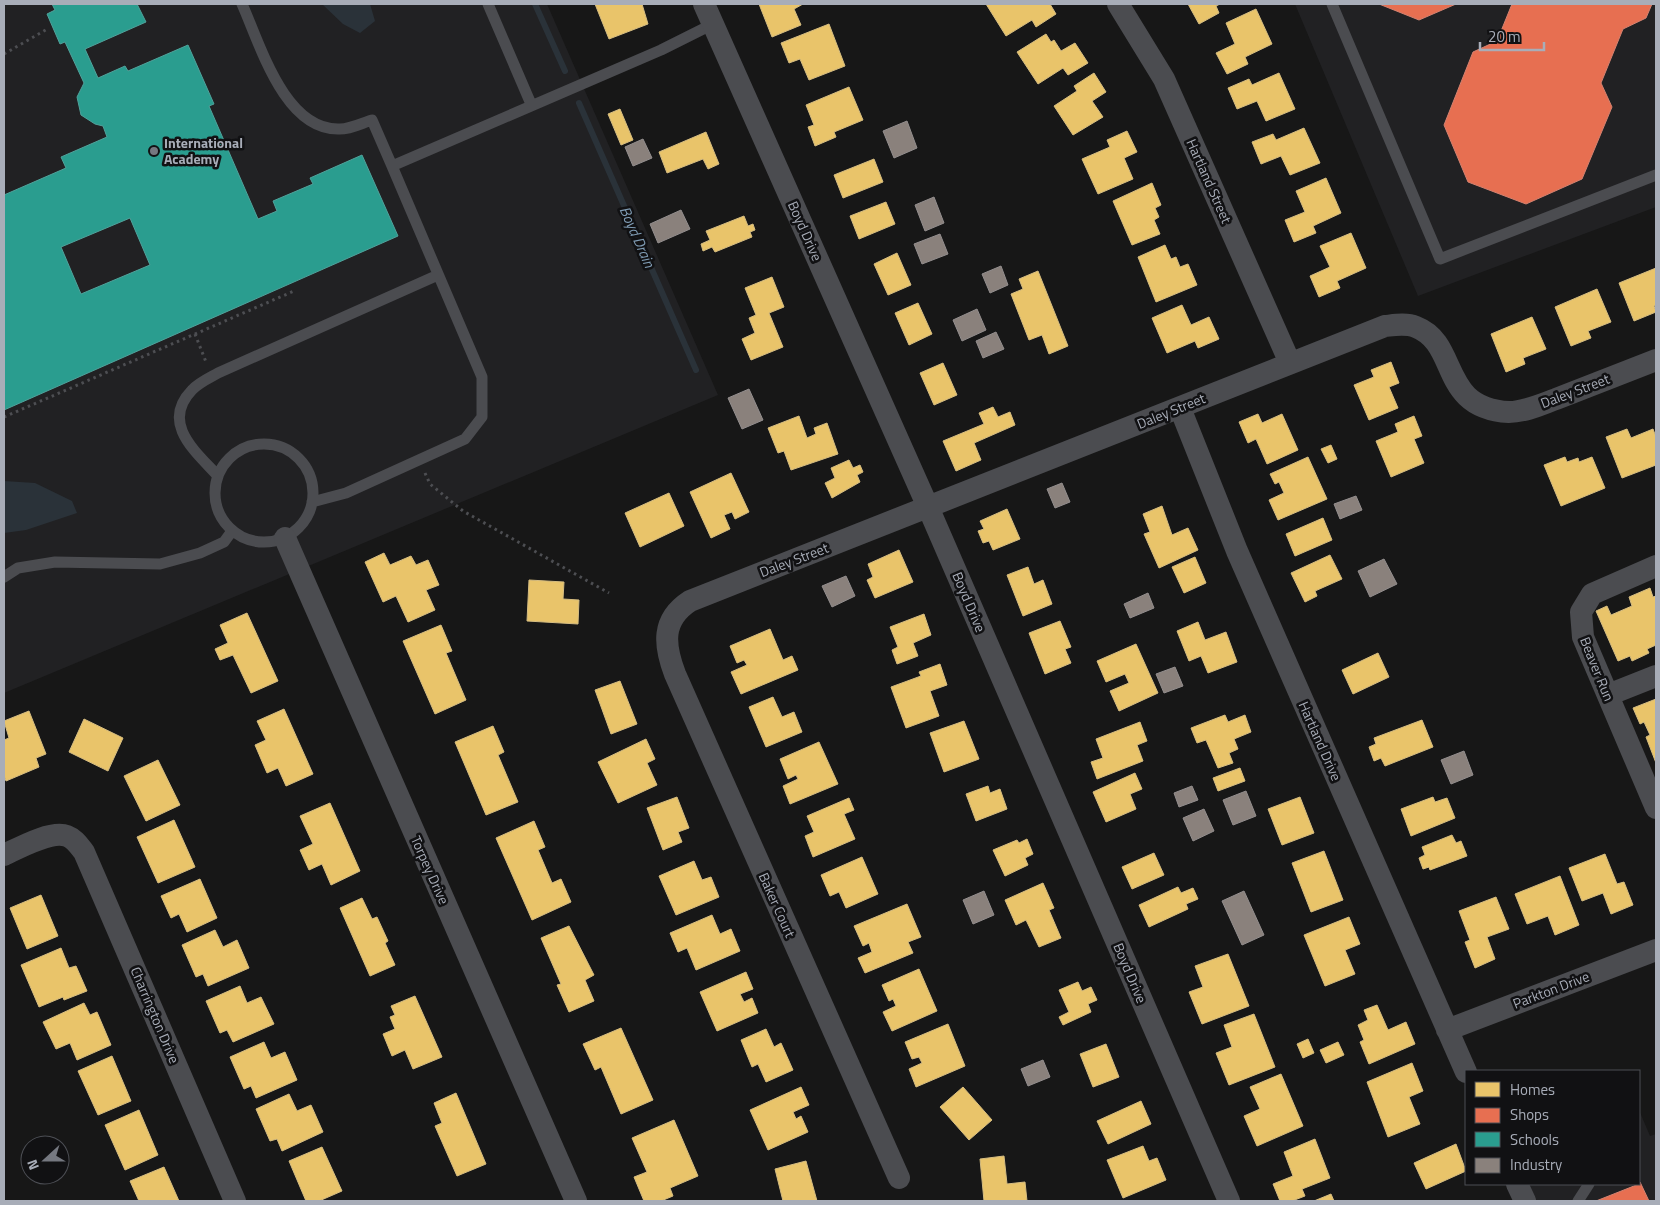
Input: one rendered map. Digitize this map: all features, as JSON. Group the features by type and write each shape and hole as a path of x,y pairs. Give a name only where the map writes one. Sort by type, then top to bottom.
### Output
{"street":[{"name":"Hartland Street","path":"1118,4 1164,79 1290,363"},
{"name":"Boyd Drive","path":"709,14 928,507 1229,1201"},
{"name":"Daley Street","path":"668,628 679,608 690,601 1385,326 1404,324 1416,327 1426,334 1438,347 1463,394 1479,406 1511,412 1542,404 1656,360"},
{"name":"Hartland Drive","path":"1180,408 1241,560 1465,1070"},
{"name":"Torpey Drive","path":"285,538 576,1201"},
{"name":"Beaver Run","path":"1656,566 1592,594 1581,612 1583,637 1656,808"},
{"name":"Baker Court","path":"668,628 668,654 675,674 899,1178"},
{"path":"1608,695 1656,676"},
{"name":"Charrington Drive","path":"4,855 48,836 66,835 76,842 91,867 235,1201"},
{"name":"Parkton Drive","path":"1446,1030 1656,950"},
{"path":"1517,1185 1525,1201"}],"lane":[{"path":"242,4 282,93 304,117 323,126 339,130 372,120 482,376 482,417 465,439 346,493 312,502"},
{"path":"488,4 531,104"},
{"path":"1332,4 1440,259 1656,175"},
{"path":"392,166 531,104 661,50 709,14"},
{"path":"218,475 184,440 180,424 182,405 192,390 212,377 438,275"},
{"path":"256,444 271,444 286,449 298,458 308,471 312,486 312,502 307,516 298,529 285,538 269,542 252,541 232,531 224,523 216,508 214,491 218,475 226,460 239,450 256,444"},
{"path":"4,577 18,568 55,562 160,564 208,550 224,542 232,531"},
{"path":"1578,1201 1588,1185"}],"path":[{"path":"4,54 49,28"},
{"path":"4,417 294,291"},
{"path":"195,334 212,377"},
{"path":"419,461 430,484 463,511 609,593"}],"shaded area":[{"path":"4,4 547,4 718,395 4,693"},
{"path":"322,4 370,4 375,21 360,33 343,24"},
{"path":"1295,4 1656,4 1656,207 1418,296"},
{"path":"4,481 35,483 72,501 77,513 26,530 4,533"},
{"path":"1640,1112 1650,1136 1656,1134 1656,1201 1535,1201 1527,1185 1640,1185"}],"building: Homes":[{"path":"595,4 642,4 648,24 609,39"},
{"path":"759,4 803,4 794,9 801,25 772,37"},
{"path":"986,4 1050,4 1056,14 1036,27 1032,20 1006,36"},
{"path":"1188,4 1220,4 1216,6 1219,13 1199,24"},
{"path":"1256,9 1272,44 1245,57 1248,64 1227,74 1216,53 1235,44 1226,23"},
{"path":"829,24 845,66 809,80 800,59 789,63 781,43"},
{"path":"1046,34 1051,42 1054,40 1061,51 1075,43 1088,63 1068,75 1063,68 1038,84 1017,52"},
{"path":"1094,73 1106,92 1092,101 1103,117 1073,135 1054,106 1077,91 1074,86"},
{"path":"1279,73 1295,109 1266,121 1257,101 1237,109 1228,88 1249,79 1252,85"},
{"path":"849,87 863,120 834,132 836,137 815,146 808,127 814,125 806,105"},
{"path":"620,109 633,140 621,145 608,114"},
{"path":"1304,128 1320,163 1290,175 1281,156 1261,164 1252,142 1273,134 1276,140"},
{"path":"1127,131 1137,152 1124,158 1133,179 1098,194 1082,159 1110,147 1107,140"},
{"path":"706,132 719,164 708,169 703,159 667,173 659,152"},
{"path":"874,159 883,182 843,198 834,175"},
{"path":"1326,178 1341,213 1313,226 1316,233 1294,242 1285,220 1305,212 1296,191"},
{"path":"1152,183 1161,205 1155,208 1159,217 1154,220 1160,234 1132,245 1113,201"},
{"path":"886,202 895,224 859,239 850,216"},
{"path":"744,216 748,226 753,224 755,230 750,232 752,237 715,252 712,247 703,251 701,244 710,240 706,231"},
{"path":"1351,233 1366,268 1337,281 1340,288 1319,297 1310,276 1330,267 1320,246"},
{"path":"1165,245 1171,259 1176,257 1180,267 1188,264 1197,285 1156,302 1138,257"},
{"path":"897,253 911,285 888,295 874,264"},
{"path":"1656,268 1656,305 1654,306 1656,312 1634,321 1619,283"},
{"path":"1038,271 1068,346 1049,354 1042,335 1029,340 1011,294 1023,289 1019,279"},
{"path":"772,277 784,307 769,313 783,347 751,360 742,339 755,333 749,318 756,315 745,288"},
{"path":"1597,289 1611,322 1588,331 1591,338 1571,346 1555,307"},
{"path":"918,303 932,334 909,345 895,313"},
{"path":"1182,305 1191,325 1209,317 1219,339 1198,348 1195,341 1167,353 1152,318"},
{"path":"1532,317 1546,349 1523,358 1525,364 1506,372 1491,334"},
{"path":"1391,362 1399,383 1389,387 1398,408 1369,420 1354,385 1374,377 1371,370"},
{"path":"943,363 957,395 934,405 920,373"},
{"path":"993,407 998,417 1010,412 1015,425 974,443 981,460 956,471 943,441 984,424 979,413"},
{"path":"1258,414 1262,423 1282,414 1298,450 1267,464 1256,439 1248,443 1239,422"},
{"path":"799,416 807,438 816,434 814,428 827,423 838,454 791,470 784,451 778,453 768,428"},
{"path":"1414,416 1422,436 1414,439 1424,463 1391,477 1376,441 1398,432 1395,424"},
{"path":"1627,429 1631,438 1653,429 1656,437 1656,465 1622,478 1606,437"},
{"path":"1331,445 1337,459 1328,463 1321,449"},
{"path":"1308,457 1327,499 1278,520 1269,500 1284,493 1279,482 1275,484 1270,474"},
{"path":"1565,457 1567,462 1578,458 1579,462 1592,457 1605,488 1561,506 1544,465"},
{"path":"849,460 853,468 860,465 863,472 857,475 860,482 832,498 825,483 835,478 831,468"},
{"path":"731,473 749,512 735,519 732,512 724,515 730,529 711,538 690,492"},
{"path":"669,493 684,526 640,547 625,513"},
{"path":"1162,506 1172,535 1188,528 1198,550 1159,568 1144,534 1150,532 1143,514"},
{"path":"1007,509 1020,539 993,550 989,541 983,543 978,531 984,529 980,521"},
{"path":"1323,518 1332,540 1295,556 1286,534"},
{"path":"899,550 913,582 875,598 867,580 873,577 868,564"},
{"path":"384,553 390,565 411,556 416,565 428,560 439,585 426,590 435,610 408,622 396,596 383,602 365,562"},
{"path":"1330,555 1342,579 1315,591 1317,596 1305,602 1291,573"},
{"path":"1195,557 1206,583 1184,593 1172,567"},
{"path":"1028,567 1034,584 1043,580 1052,604 1023,616 1007,575"},
{"path":"529,580 564,582 563,599 579,600 578,624 527,621"},
{"path":"1650,588 1653,597 1656,596 1656,645 1647,649 1649,653 1632,661 1630,656 1618,661 1596,611 1607,606 1611,615 1632,606 1629,597"},
{"path":"247,613 278,681 251,693 233,655 220,660 215,649 228,643 220,625"},
{"path":"924,614 931,635 913,643 918,656 897,664 892,650 898,647 890,627"},
{"path":"1060,621 1071,647 1065,649 1071,663 1045,674 1029,633"},
{"path":"1198,622 1205,640 1226,632 1237,662 1208,673 1201,656 1189,661 1177,631"},
{"path":"441,625 452,651 446,653 466,700 435,714 403,641"},
{"path":"770,629 783,660 792,656 798,670 741,694 731,672 747,665 744,660 737,663 730,646"},
{"path":"1136,644 1158,693 1119,711 1110,691 1129,683 1125,674 1106,682 1097,661"},
{"path":"1378,653 1389,677 1353,694 1342,670"},
{"path":"940,664 947,685 930,691 939,716 906,728 891,687 921,676 919,672"},
{"path":"620,681 637,724 611,734 595,690"},
{"path":"773,697 782,717 794,712 802,732 766,747 749,707"},
{"path":"1656,699 1656,763 1646,737 1650,735 1644,722 1640,724 1633,708"},
{"path":"284,709 313,774 286,786 278,768 267,773 255,745 266,740 257,721"},
{"path":"29,711 46,754 36,758 39,767 6,781 4,775 4,740 9,738 4,721"},
{"path":"1225,715 1228,722 1245,715 1251,732 1234,739 1238,749 1229,753 1233,763 1218,768 1206,740 1197,743 1191,728"},
{"path":"84,719 123,738 108,771 69,752"},
{"path":"1422,720 1433,747 1385,766 1381,758 1374,761 1369,747 1376,744 1374,738"},
{"path":"964,721 979,759 944,772 930,733"},
{"path":"1140,722 1147,741 1137,745 1143,761 1097,779 1091,762 1103,758 1096,739"},
{"path":"493,726 504,752 498,755 518,802 486,815 455,742"},
{"path":"646,739 655,759 647,763 657,785 618,803 598,762"},
{"path":"819,742 838,784 790,804 783,786 798,779 796,775 788,779 780,759"},
{"path":"158,760 180,805 146,821 124,776"},
{"path":"1240,768 1245,781 1218,791 1213,778"},
{"path":"1135,773 1142,789 1130,794 1136,809 1106,822 1093,792"},
{"path":"988,786 990,793 1000,789 1007,809 976,821 966,794"},
{"path":"677,797 689,828 678,832 682,842 663,850 647,808"},
{"path":"1300,797 1314,833 1282,845 1268,809"},
{"path":"1433,797 1435,802 1447,798 1455,818 1411,836 1401,809"},
{"path":"849,798 854,810 844,814 855,839 813,857 805,836 814,832 807,816"},
{"path":"330,803 360,871 331,885 322,864 309,870 300,850 313,844 300,816"},
{"path":"174,820 195,867 158,883 137,837"},
{"path":"534,821 545,847 538,850 552,883 561,879 571,902 532,920 496,838"},
{"path":"1452,835 1456,843 1461,841 1467,856 1430,870 1429,867 1423,869 1419,858 1425,855 1422,847"},
{"path":"1027,839 1033,854 1025,858 1028,865 1005,876 993,850 1017,840 1019,843"},
{"path":"1324,851 1343,900 1311,912 1292,863"},
{"path":"1154,853 1164,875 1132,889 1122,867"},
{"path":"1605,854 1617,884 1624,882 1633,905 1611,914 1603,893 1582,901 1569,868"},
{"path":"862,857 878,894 846,908 839,892 830,896 821,875"},
{"path":"694,861 702,880 711,877 719,897 676,915 659,876"},
{"path":"1560,876 1579,925 1555,935 1548,916 1527,924 1515,894"},
{"path":"200,879 217,918 187,932 179,914 171,918 161,896"},
{"path":"1043,883 1054,908 1049,910 1061,938 1039,947 1026,920 1016,925 1005,900"},
{"path":"1178,887 1181,893 1193,888 1198,899 1186,904 1188,909 1149,927 1139,905"},
{"path":"41,895 58,936 27,949 10,908"},
{"path":"1496,897 1509,929 1487,937 1495,959 1475,968 1465,942 1470,940 1459,911"},
{"path":"362,898 372,919 377,917 388,941 385,943 395,965 370,976 340,908"},
{"path":"907,904 921,937 908,942 913,953 865,973 858,958 872,952 869,943 863,946 854,926"},
{"path":"712,915 720,934 731,929 740,951 696,970 687,948 678,952 670,933"},
{"path":"1349,917 1360,944 1345,950 1355,974 1325,986 1304,935"},
{"path":"569,926 594,975 585,980 594,1001 569,1012 557,985 561,984 541,938"},
{"path":"215,930 223,947 237,940 249,968 208,986 203,974 196,977 182,945"},
{"path":"61,948 69,968 76,966 87,991 64,1000 63,997 39,1007 21,965"},
{"path":"1228,954 1249,1006 1202,1024 1189,992 1203,987 1195,966"},
{"path":"919,969 937,1011 892,1031 883,1012 896,1006 893,999 889,1001 882,985"},
{"path":"746,972 753,989 740,994 744,1002 752,998 758,1013 717,1031 700,992"},
{"path":"1078,982 1082,991 1091,987 1097,1000 1088,1004 1091,1012 1063,1025 1059,1017 1069,1012 1059,990"},
{"path":"240,986 247,1003 261,997 274,1024 233,1042 227,1030 220,1033 206,1001"},
{"path":"415,996 442,1057 413,1069 405,1050 392,1056 383,1034 395,1029 390,1017 395,1015 391,1006"},
{"path":"84,1003 90,1015 97,1012 111,1045 77,1060 70,1043 56,1049 43,1022"},
{"path":"1377,1005 1388,1030 1406,1022 1415,1044 1369,1064 1360,1042 1364,1040 1358,1025 1368,1020 1364,1010"},
{"path":"1254,1014 1275,1067 1229,1085 1216,1053 1232,1047 1224,1025"},
{"path":"948,1024 965,1066 916,1087 909,1069 922,1063 919,1057 912,1059 905,1042"},
{"path":"621,1028 653,1100 621,1114 601,1067 595,1070 583,1044"},
{"path":"766,1029 774,1047 781,1043 793,1070 766,1082 758,1064 752,1067 741,1040"},
{"path":"1308,1039 1314,1053 1303,1058 1297,1044"},
{"path":"264,1042 271,1058 285,1052 297,1080 256,1098 251,1086 244,1089 230,1057"},
{"path":"1338,1042 1344,1055 1326,1063 1320,1050"},
{"path":"1106,1044 1119,1077 1093,1087 1080,1054"},
{"path":"112,1056 131,1101 98,1115 78,1071"},
{"path":"1412,1063 1423,1091 1409,1097 1420,1124 1388,1137 1367,1082"},
{"path":"1281,1074 1303,1126 1257,1146 1244,1116 1260,1109 1250,1087"},
{"path":"801,1087 809,1105 793,1112 796,1119 801,1116 808,1132 768,1150 750,1110"},
{"path":"963,1087 992,1120 969,1140 940,1107"},
{"path":"456,1093 486,1164 457,1176 435,1126 442,1123 434,1103"},
{"path":"289,1094 297,1111 311,1105 323,1132 282,1151 277,1139 270,1141 256,1109"},
{"path":"1141,1101 1151,1124 1108,1144 1097,1121"},
{"path":"139,1110 158,1155 125,1170 105,1125"},
{"path":"674,1120 698,1176 670,1188 673,1196 661,1201 644,1201 634,1177 647,1172 632,1138"},
{"path":"1315,1139 1330,1178 1302,1189 1305,1196 1292,1201 1280,1201 1273,1184 1293,1176 1284,1152"},
{"path":"1456,1144 1465,1171 1426,1189 1414,1163"},
{"path":"1143,1146 1149,1161 1157,1158 1166,1180 1123,1198 1107,1160"},
{"path":"322,1147 342,1191 319,1201 306,1201 289,1161"},
{"path":"1004,1156 1007,1184 1025,1182 1027,1201 984,1201 980,1159"},
{"path":"806,1161 817,1201 783,1201 775,1169"},
{"path":"164,1167 179,1201 139,1201 130,1181"},
{"path":"1331,1194 1334,1201 1314,1201"}],"building: Shops":[{"path":"1379,4 1456,4 1419,20"},
{"path":"1512,4 1652,4 1646,18 1623,29 1601,83 1612,107 1582,179 1526,204 1468,182 1444,125 1473,52 1497,41"},
{"path":"1640,1182 1649,1201 1596,1201 1640,1185"}],"building: Schools":[{"path":"52,4 137,4 146,22 85,49 98,78 125,66 128,71 188,45 214,104 209,106 258,219 277,211 273,201 313,184 310,178 362,155 398,236 4,410 4,195 66,168 61,157 107,137 103,126 95,124 81,115 77,97 84,83 65,42 60,44 47,14 55,10","holes":["130,218 150,265 81,294 61,247"]}],"building: Industry":[{"path":"907,121 917,148 894,158 883,131"},
{"path":"643,139 652,158 633,166 625,147"},
{"path":"934,197 944,223 925,231 915,205"},
{"path":"681,210 690,229 658,243 650,224"},
{"path":"940,234 948,254 922,264 914,244"},
{"path":"1001,266 1008,285 990,293 982,274"},
{"path":"977,309 986,330 962,341 953,320"},
{"path":"996,332 1004,349 983,358 976,341"},
{"path":"749,389 763,420 742,429 728,398"},
{"path":"1062,483 1070,502 1055,508 1047,489"},
{"path":"1356,496 1362,510 1340,519 1334,504"},
{"path":"1384,559 1397,584 1370,597 1358,571"},
{"path":"846,576 855,596 832,607 822,586"},
{"path":"1148,593 1154,608 1130,618 1124,604"},
{"path":"1175,667 1183,686 1164,693 1156,674"},
{"path":"1464,751 1473,775 1451,784 1441,760"},
{"path":"1192,786 1198,800 1179,807 1174,793"},
{"path":"1246,791 1256,816 1233,825 1223,800"},
{"path":"1204,809 1214,831 1193,841 1183,818"},
{"path":"984,891 994,915 973,924 963,900"},
{"path":"1244,891 1264,935 1242,945 1222,901"},
{"path":"1043,1060 1050,1077 1028,1086 1021,1069"}],"waterway":[{"name":"Boyd Drain","path":"535,4 565,71"},
{"name":"Boyd Drain","path":"579,103 696,370"}],"place":[{"name":"International Academy","path":"154,151"}]}
